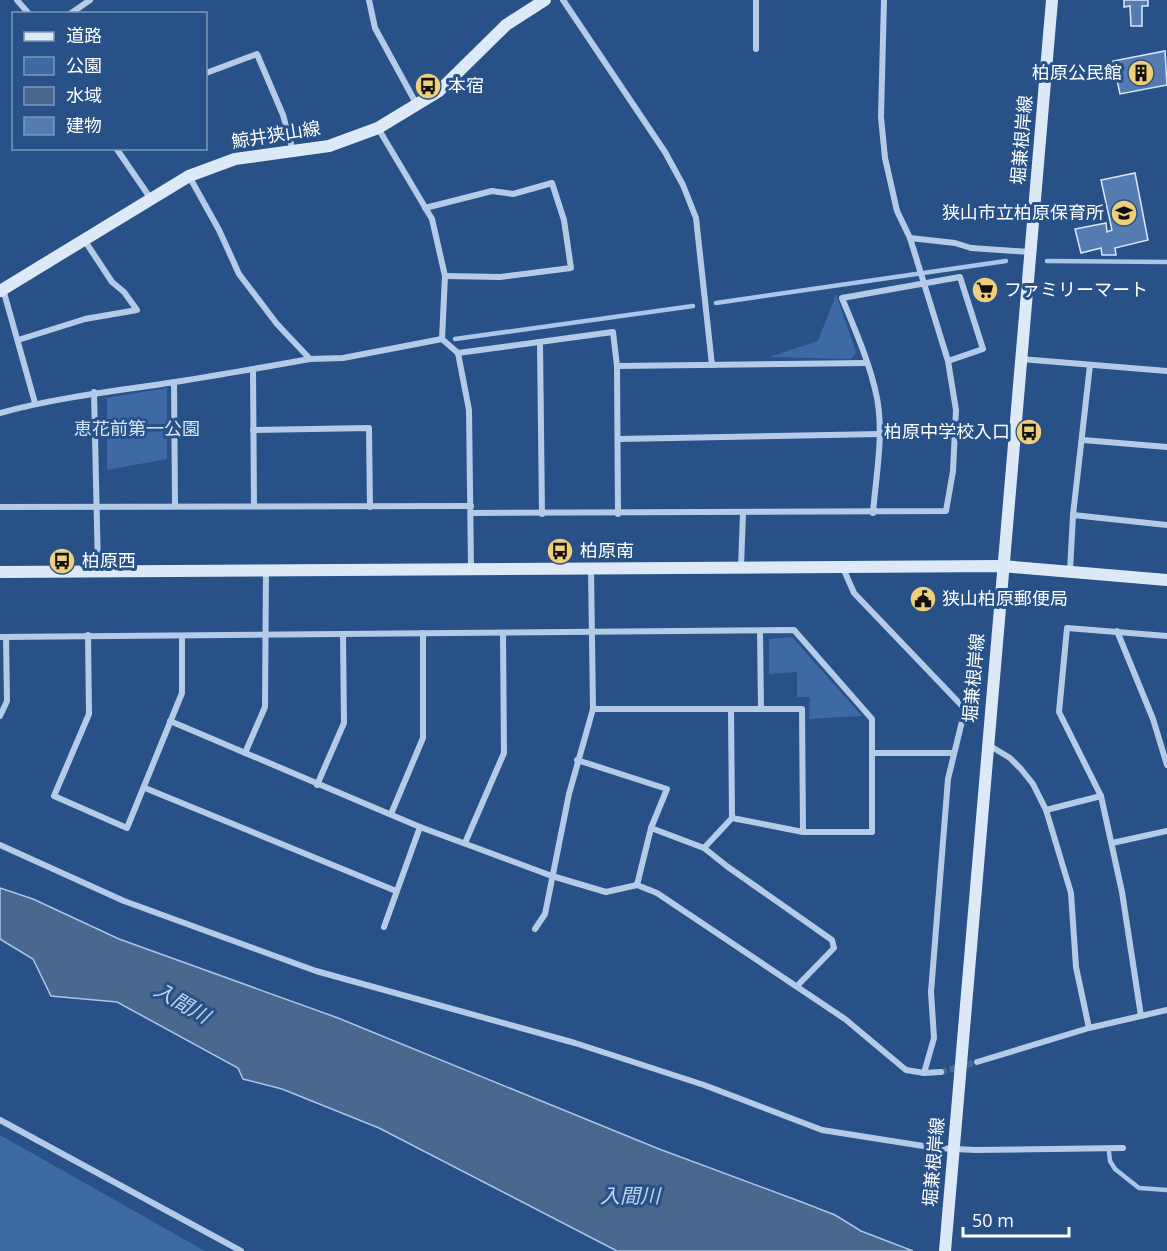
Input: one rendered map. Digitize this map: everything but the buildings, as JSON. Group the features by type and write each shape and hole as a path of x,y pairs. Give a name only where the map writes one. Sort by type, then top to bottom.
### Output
{"main road":[{"name":"鯨井狭山線","path":"2,290 189,176 235,159 329,146 378,128 439,91 527,5 545,0"},
{"name":"堀兼根岸線","path":"945,1251 1052,0"},
{"path":"0,572 1002,566 1167,580"}],"street":[{"path":"17,0 26,12"},
{"path":"73,12 90,0"},
{"path":"369,0 375,28 417,105"},
{"path":"563,0 665,152 683,184 696,218 712,365"},
{"path":"756,0 756,49"},
{"path":"471,513 946,511 953,471 956,410 948,361 922,283 910,238 897,212 885,158 881,117 884,0"},
{"path":"207,73 257,54 283,115 293,150"},
{"path":"378,128 432,219 445,276 442,339"},
{"path":"117,150 151,199"},
{"path":"189,176 219,230 238,274 277,324 310,359"},
{"path":"424,208 492,191 513,194 552,183 564,220 572,268 500,277 445,276"},
{"path":"910,238 955,243 971,248 1030,252"},
{"path":"18,340 85,319 137,310 124,292 112,282 85,241"},
{"path":"873,513 880,434 877,398 867,363 842,298 960,276 983,349 948,361"},
{"path":"2,290 35,403"},
{"path":"458,353 613,332 617,366 618,514"},
{"path":"0,413 35,403 94,392 174,382 310,359 343,358 442,339"},
{"path":"442,339 458,353 469,410 471,570"},
{"path":"540,342 542,514"},
{"path":"1020,359 1167,371"},
{"path":"617,366 867,363"},
{"path":"1070,571 1073,515 1090,365"},
{"path":"253,369 254,505"},
{"path":"174,382 175,504"},
{"path":"94,392 98,570"},
{"path":"254,430 369,428 370,507"},
{"path":"618,439 880,434"},
{"path":"1083,440 1167,447"},
{"path":"0,507 175,504 471,506"},
{"path":"741,567 743,513"},
{"path":"1073,515 1167,525"},
{"path":"843,567 854,593 965,709 948,779 931,992 934,1038 924,1073"},
{"path":"535,928 545,914 577,760 593,709 591,569"},
{"path":"245,753 265,707 266,570"},
{"path":"1141,1016 1131,943 1101,796 1059,712 1067,628 1167,636"},
{"path":"0,716 7,701 3,637 794,630 872,719 872,832 803,832 732,818"},
{"path":"760,631 760,708"},
{"path":"1117,631 1153,719 1167,765"},
{"path":"391,814 423,738 423,633"},
{"path":"465,843 504,753 502,633"},
{"path":"317,785 344,723 344,634"},
{"path":"88,635 89,714 54,796 128,828 182,693 182,636"},
{"path":"593,709 802,709 803,832"},
{"path":"704,848 732,818 731,709"},
{"path":"170,721 420,827 552,876 606,892 637,885 657,893 845,1019 906,1070 924,1073 941,1072"},
{"path":"987,744 1010,758 1021,769 1033,784 1046,810 1071,893 1076,967 1089,1028"},
{"path":"872,753 954,753"},
{"path":"577,760 667,789 651,828 637,885"},
{"path":"145,788 396,891"},
{"path":"1046,810 1101,796"},
{"path":"384,927 420,827"},
{"path":"651,828 704,848 832,940 834,948 797,986"},
{"path":"1112,843 1167,831"},
{"path":"0,845 124,901 316,971 542,1032 704,1085 822,1130 936,1148 975,1150 1123,1148"},
{"path":"978,1062 1089,1028 1167,1010"},
{"path":"0,1120 241,1251"}],"green space":[{"path":"836,294 856,352 851,359 769,357 818,341"},
{"name":"恵花前第一公園","path":"167,388 167,459 107,470 107,398"},
{"path":"792,637 862,716 809,719 810,697 797,697 797,672 769,674 769,639"},
{"path":"0,1135 205,1251 0,1251"}],"water":[{"name":"入間川","path":"0,888 33,899 119,939 338,1018 659,1149 835,1215 861,1231 913,1251 617,1251 379,1128 282,1089 243,1079 238,1068 117,1002 51,996 33,959 0,939"}],"waterway":[{"path":"716,303 1006,261"},
{"path":"1047,261 1167,262"},
{"path":"455,339 693,306"},
{"path":"1109,1152 1110,1161 1115,1169 1139,1188 1167,1190"}],"tunnel":[{"path":"941,1072 977,1062"}],"place":[{"name":"柏原公民館","path":"1141,73"},
{"name":"本宿","path":"428,86"},
{"name":"狭山市立柏原保育所","path":"1124,213"},
{"name":"ファミリーマート","path":"985,290"},
{"name":"柏原中学校入口","path":"1029,432"},
{"name":"柏原南","path":"560,551"},
{"name":"柏原西","path":"62,561"},
{"name":"狭山柏原郵便局","path":"923,599"}]}
